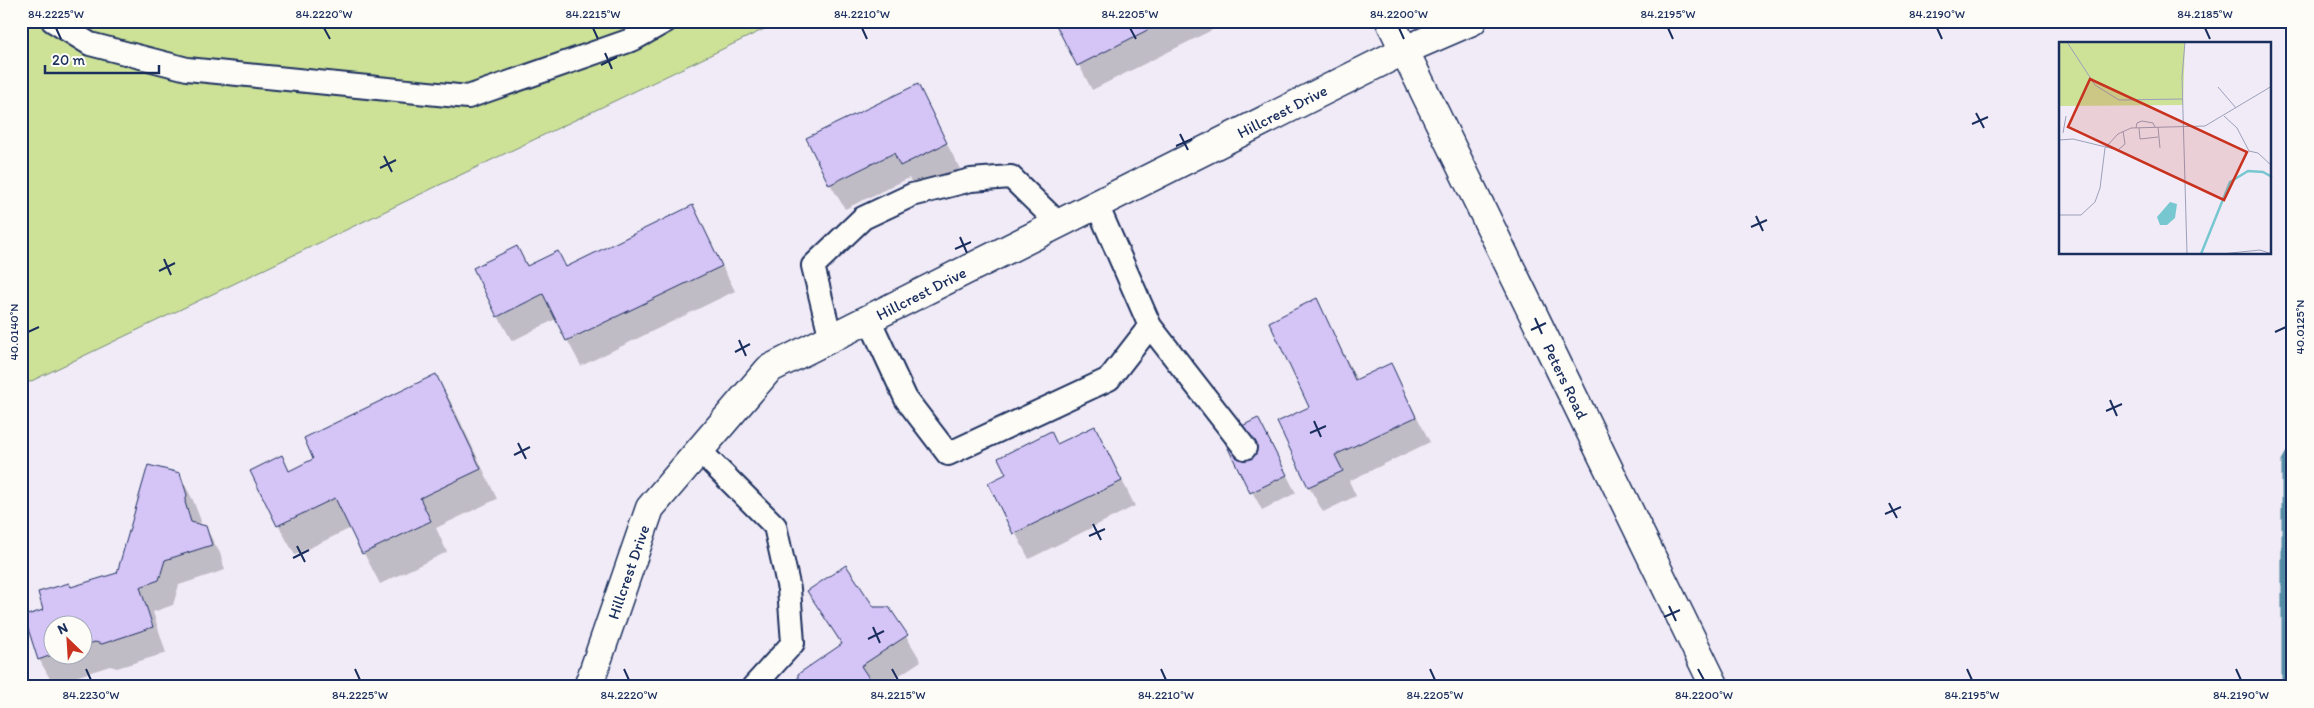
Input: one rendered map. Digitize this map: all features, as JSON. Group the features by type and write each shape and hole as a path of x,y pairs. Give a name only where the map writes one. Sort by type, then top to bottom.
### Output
{"street":[{"name":"Peters Road","path":"1390,21 1715,687"},
{"name":"Hillcrest Drive","path":"588,687 650,508 769,369 1405,50 1472,21"}],"lane":[{"path":"53,21 90,44 186,68 468,97 634,39 666,21"},
{"path":"830,338 813,266 863,218 912,195 972,180 1011,177 1059,224"},
{"path":"1097,204 1150,326 1245,448"},
{"path":"869,319 906,399 948,454 1109,379 1150,326"},
{"path":"699,450 775,526 789,588 793,644 753,687"}],"green space":[{"path":"21,21 781,21 21,386"}],"building":[{"path":"1054,21 1165,21 1077,66"},
{"path":"918,84 947,143 900,166 894,153 829,185 806,138"},
{"path":"693,205 722,266 566,341 543,294 497,317 473,268 517,246 527,266 558,251 566,267"},
{"path":"1317,298 1355,380 1391,363 1416,417 1335,455 1343,471 1308,487 1277,422 1309,407 1269,322"},
{"path":"436,374 481,469 420,498 431,521 362,554 335,498 277,526 250,471 282,455 289,471 313,459 304,438"},
{"path":"1258,418 1287,475 1250,493 1222,436"},
{"path":"1095,426 1122,481 1013,534 988,483 1006,474 998,458 1051,431 1057,444"},
{"path":"148,465 180,473 187,495 185,502 191,522 206,526 212,545 165,560 159,580 140,587 153,627 102,644 92,643 92,616 42,616 42,659 38,660 24,616 43,610 38,592 69,583 71,587 117,573"},
{"path":"846,565 874,607 889,607 908,635 861,666 875,687 798,687 798,674 842,644 807,591"}],"waterway":[{"path":"2287,687 2287,462 2293,451"}]}
